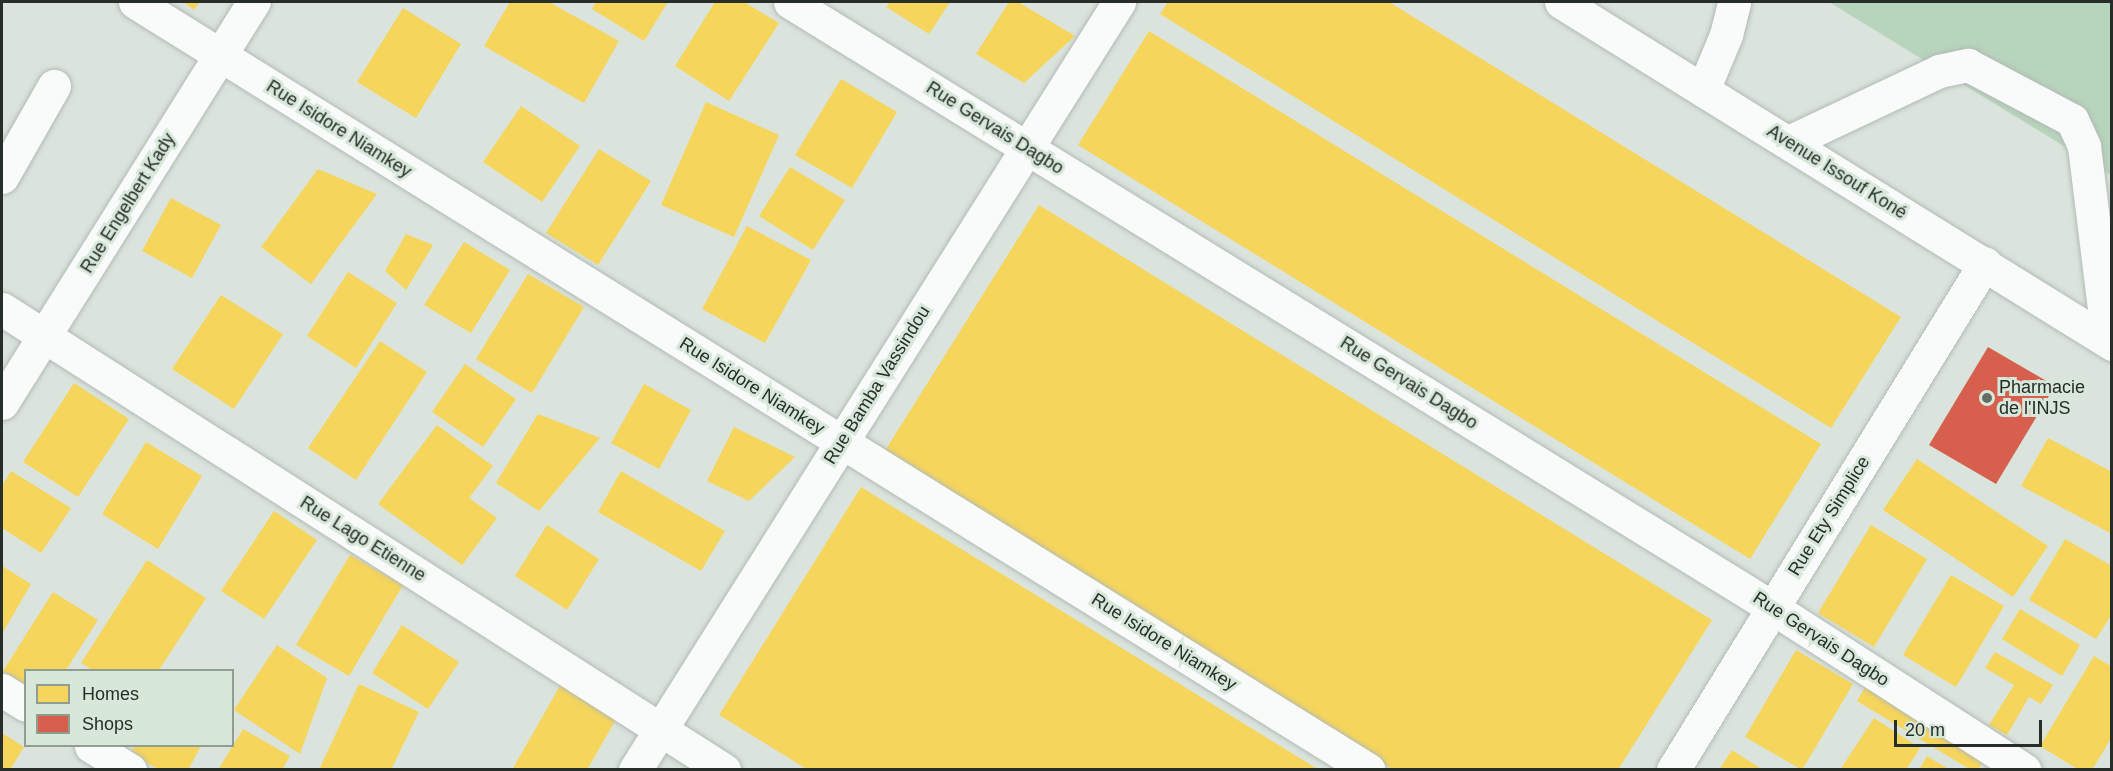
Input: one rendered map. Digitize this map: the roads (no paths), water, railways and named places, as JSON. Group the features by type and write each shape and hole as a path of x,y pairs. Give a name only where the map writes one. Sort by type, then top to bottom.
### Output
{"main road":[{"name":"Rue Isidore Niamkey","path":"135,2 1369,770"},
{"name":"Rue Engelbert Kady","path":"2,404 254,2"},
{"name":"Rue Gervais Dagbo","path":"790,2 1773,608 2024,770"},
{"name":"Rue Bamba Vassindou","path":"635,770 1025,146 1119,2"},
{"name":"Avenue Issouf Koné","path":"1562,2 2110,342"},
{"path":"1703,90 1726,35 1734,2"},
{"path":"1789,142 1939,70 1968,65 2072,120 2084,146 2110,342"},
{"path":"2,177 54,86"},
{"name":"Rue Ety Simplice","path":"1673,770 1985,263"},
{"name":"Rue Lago Etienne","path":"2,309 724,770"},
{"path":"2,690 24,704"},
{"path":"93,747 130,770"}],"place":[{"name":"Pharmacie de l'INJS","path":"1987,398"}]}
